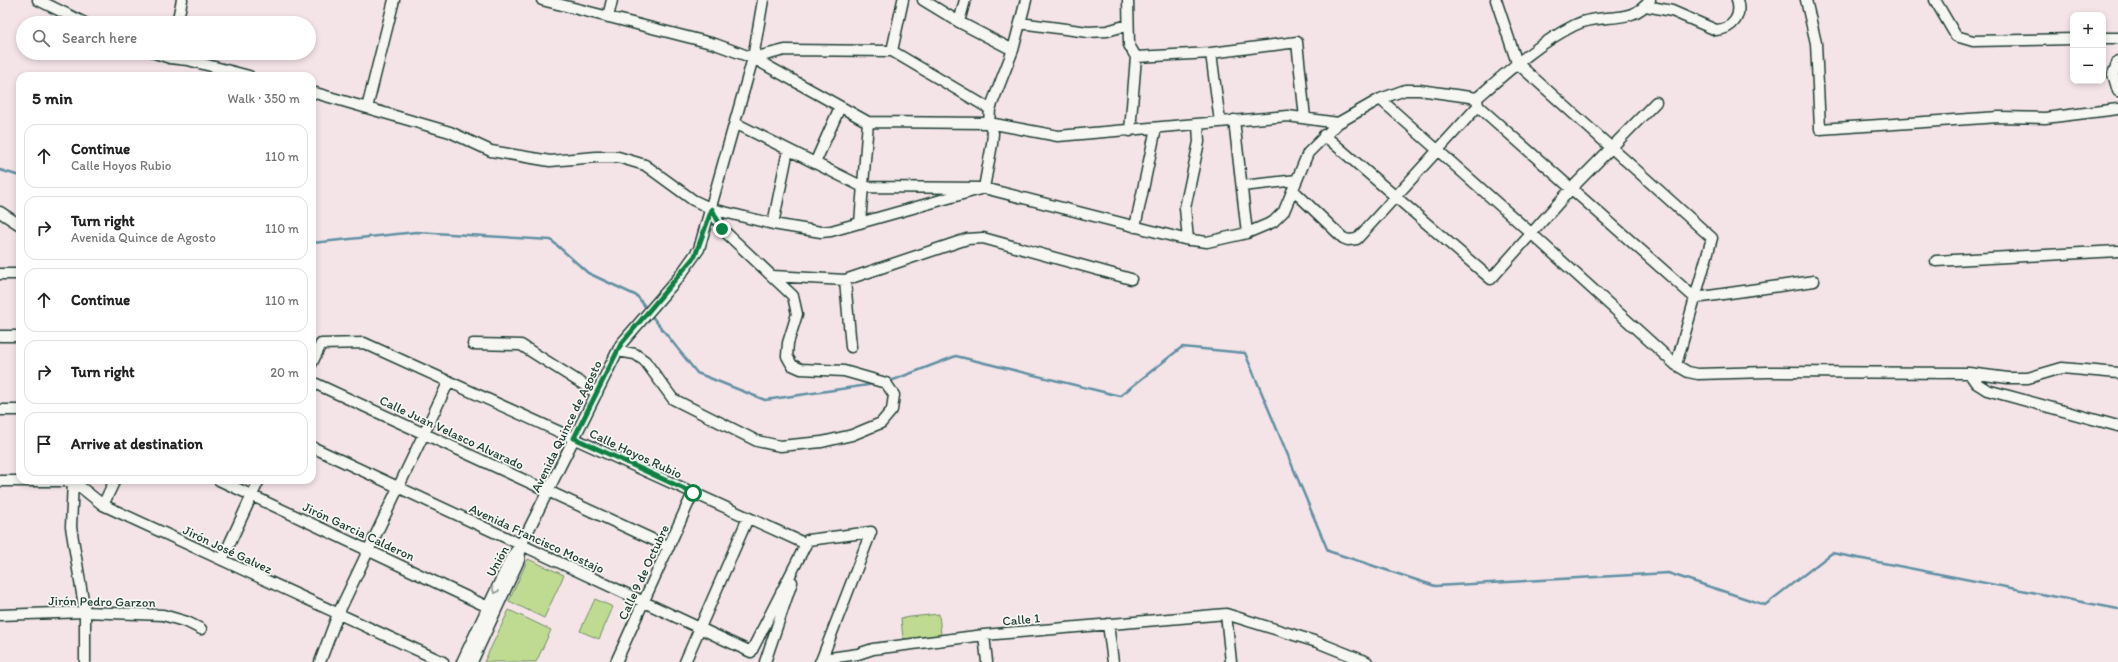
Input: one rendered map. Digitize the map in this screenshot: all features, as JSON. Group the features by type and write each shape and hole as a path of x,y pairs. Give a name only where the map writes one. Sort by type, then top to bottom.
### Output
{"street":[{"path":"38,0 71,16"},
{"path":"179,16 182,0"},
{"path":"367,108 394,0"},
{"path":"542,0 715,44 753,58 868,122 989,123 1058,136 1130,131 1288,116 1338,123"},
{"path":"608,17 612,0"},
{"name":"Avenida Quince de Agosto","path":"521,545 618,351 640,322 679,277 699,249 712,209 753,58 763,0"},
{"path":"892,52 903,0"},
{"path":"923,0 959,22 1013,50"},
{"path":"959,22 965,0"},
{"path":"984,188 993,133 989,123 990,109 1013,50 1026,0"},
{"path":"1128,0 1129,45 1136,57 1130,131"},
{"path":"1496,0 1517,63 1712,238 1676,365"},
{"path":"1293,190 1343,238 1348,240 1357,239 1438,151 1478,102 1517,63 1575,24 1592,19 1622,18 1635,14 1648,3 1672,11 1716,30 1723,30 1735,22 1739,8 1737,0"},
{"path":"1806,0 1816,43 1820,129 1999,117 2045,118 2118,109"},
{"path":"1936,0 1956,36 1973,41 2070,39"},
{"path":"1020,23 1088,32 1107,31 1128,25"},
{"path":"2106,38 2118,38"},
{"path":"1136,57 1211,53 1297,42 1305,118"},
{"path":"753,58 785,50 892,52 990,109"},
{"path":"1211,53 1220,122"},
{"path":"188,60 234,72"},
{"path":"2118,62 2113,74 2118,91"},
{"path":"735,123 863,187 984,188 1134,227 1188,240 1207,242 1247,233 1273,222 1284,211 1308,153 1324,135 1338,123 1380,99 1405,90 1419,90 1478,102 1570,190 1695,298 1814,281"},
{"path":"316,93 450,132 491,150 550,161 596,157 618,157 645,165 693,200 712,209 773,224 821,232 860,223 984,188"},
{"path":"1380,99 1676,365 1688,372 1698,374 1768,372 1969,373 2008,378 2028,378 2062,368 2118,373"},
{"path":"1324,135 1491,279 1570,190 1656,102"},
{"path":"815,163 840,107"},
{"path":"1234,120 1247,233"},
{"path":"860,223 868,122"},
{"path":"1188,240 1185,208 1199,142 1198,124"},
{"path":"1134,227 1156,128"},
{"path":"773,224 788,150"},
{"path":"1242,186 1297,180"},
{"path":"618,351 635,354 645,361 673,399 757,441 780,446 822,442 852,435 881,423 892,410 894,396 886,383 844,371 801,369 792,365 787,356 788,343 797,314 796,305 790,292 722,229 712,209"},
{"path":"0,212 16,222"},
{"path":"773,276 845,280 967,239 983,238 1130,279"},
{"path":"1936,261 2118,251"},
{"path":"0,274 16,274"},
{"path":"845,280 851,348"},
{"path":"0,336 16,336"},
{"name":"Calle Hoyos Rubio","path":"316,355 321,344 364,343 806,544"},
{"path":"473,344 521,345 597,393"},
{"path":"1969,373 1976,383 1988,390 2118,426"},
{"path":"320,662 338,614 449,381"},
{"name":"Calle Juan Velasco Alvarado","path":"316,384 669,547"},
{"path":"0,410 16,410"},
{"name":"Avenida Francisco Mostajo","path":"316,449 751,652 806,544"},
{"path":"0,481 16,481"},
{"path":"73,484 71,527 85,612 85,662"},
{"name":"Jirón José Galvez","path":"77,484 103,505 443,662"},
{"path":"103,505 112,484"},
{"name":"Jirón Garcia Calderon","path":"228,484 488,607"},
{"path":"222,560 257,484"},
{"name":"Calle 9 de Octubre","path":"616,662 693,493"},
{"path":"685,662 748,518"},
{"path":"765,662 808,540 871,532 820,661"},
{"name":"Unión","path":"462,662 512,556 521,545"},
{"name":"Unión","path":"472,662 519,560 521,545"},
{"name":"Jirón Pedro Garzon","path":"0,615 85,612 163,615 187,622 201,629"},
{"path":"1231,662 1226,614 1317,642 1367,662"},
{"name":"Calle 1","path":"820,661 844,656 858,658 873,649 984,635 1226,614"},
{"path":"1108,624 1113,662"},
{"path":"984,635 987,662"},
{"path":"830,636 831,644 844,656"}],"green space":[{"path":"528,559 564,575 544,618 509,601"},
{"path":"595,599 613,607 599,639 580,631"},
{"path":"509,610 551,630 536,662 484,662"},
{"path":"939,614 941,635 903,639 901,618"}],"waterway":[{"path":"0,170 16,175"},
{"path":"316,243 416,232 551,240 588,273 637,296 647,309"},
{"path":"651,315 697,373 765,400 875,384"},
{"path":"888,382 956,356 1120,396 1182,347 1245,353 1328,551 1435,586 1668,573 1765,605 1832,553 2118,609"}],"route":[{"path":"693,493 574,438 621,344 679,277 695,256 702,243 712,209 722,229"}]}
